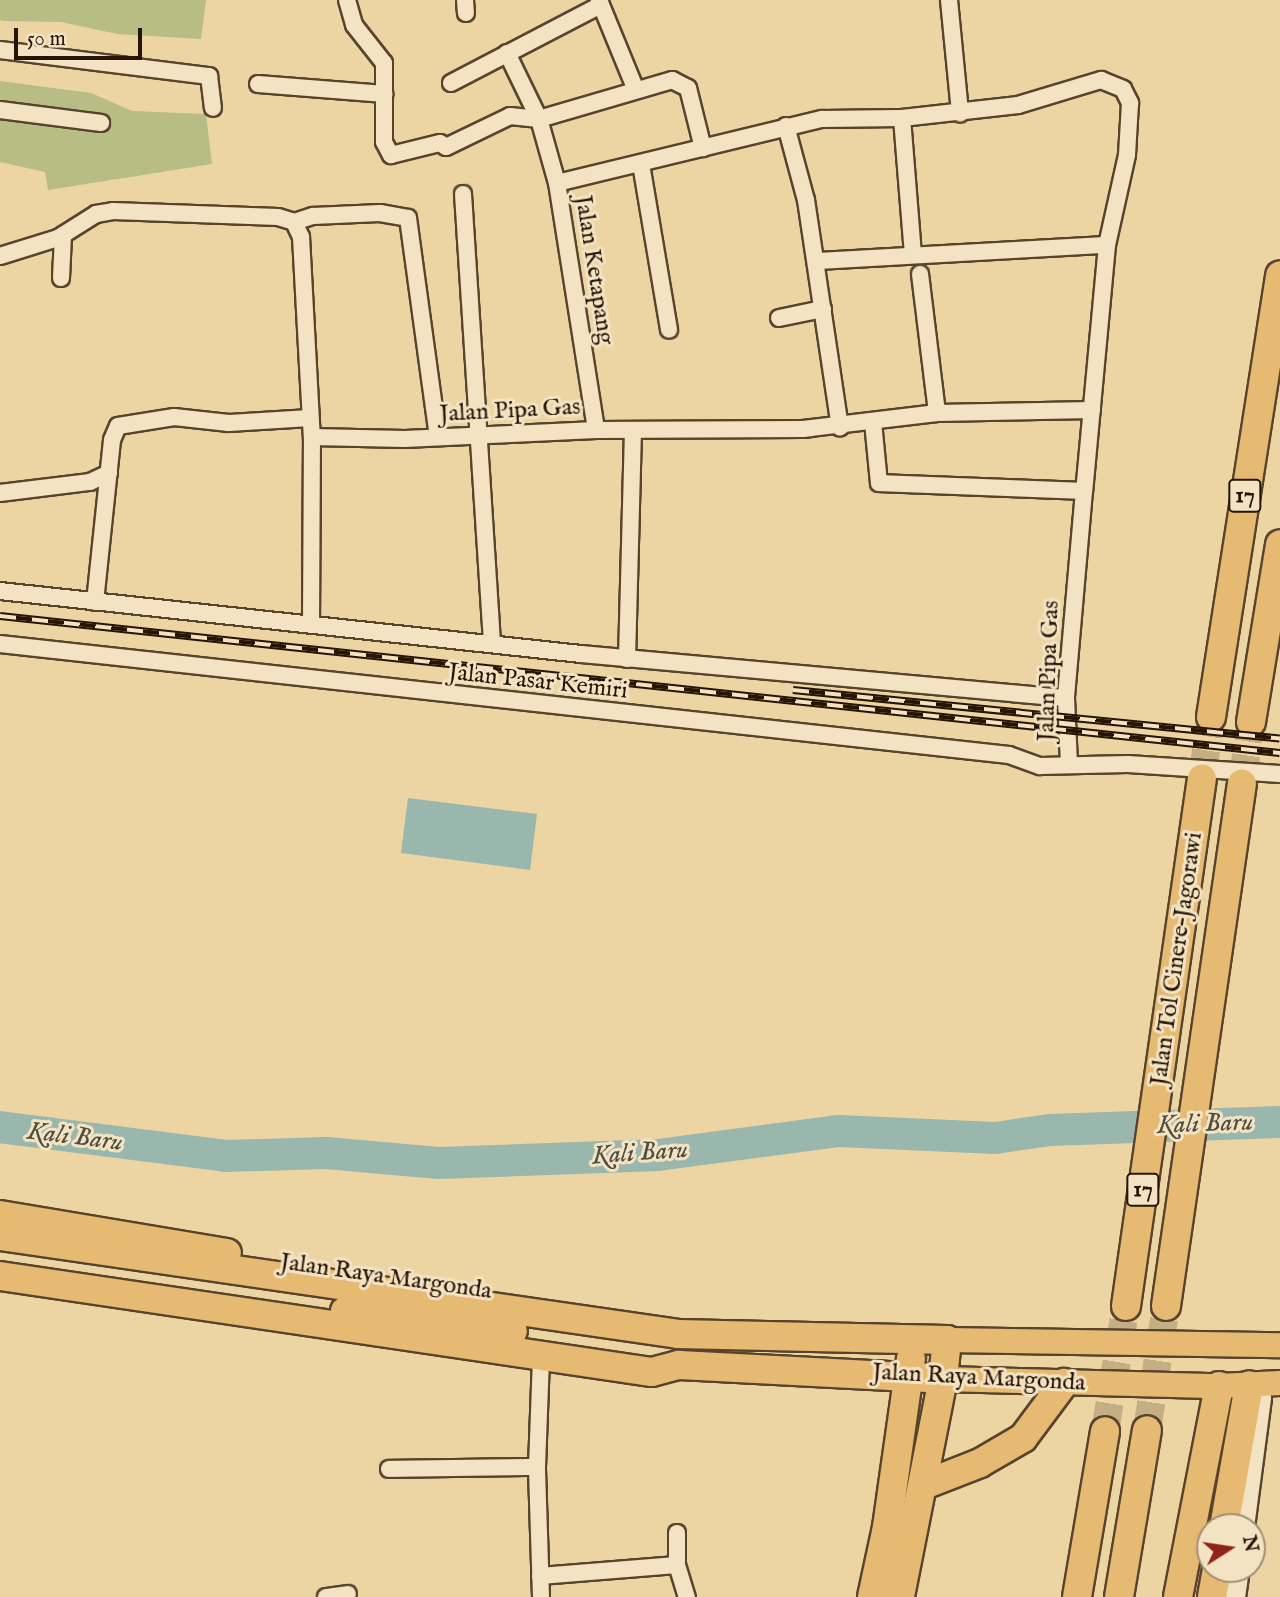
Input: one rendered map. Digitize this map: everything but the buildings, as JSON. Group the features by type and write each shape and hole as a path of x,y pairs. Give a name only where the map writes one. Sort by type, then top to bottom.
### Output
{"highway":[{"name":"17","path":"1211,717 1280,275"},
{"name":"17","path":"1251,722 1280,544"},
{"name":"Jalan Tol Cinere–Jagorawi","path":"1126,1306 1202,779"},
{"name":"Jalan Tol Cinere–Jagorawi","path":"1166,1306 1242,783"},
{"name":"Jalan Raya Margonda","path":"0,1215 200,1278"},
{"name":"Jalan Raya Margonda","path":"0,1236 200,1278 541,1357 652,1372 679,1366 943,1379"},
{"name":"Jalan Raya Margonda","path":"0,1258 742,1338 771,1335 947,1340"},
{"name":"Jalan Raya Margonda","path":"0,1276 200,1278 652,1348 679,1366"},
{"path":"872,1597 887,1527 913,1339"},
{"path":"900,1597 924,1485 943,1379 947,1340"},
{"path":"924,1485 980,1463 1023,1438 1064,1383"},
{"path":"1228,1513 1264,1384"},
{"path":"1178,1597 1219,1386"},
{"path":"1119,1597 1147,1430"},
{"path":"1076,1597 1105,1431"}],"main road":[{"name":"Jalan Raya Margonda","path":"947,1340 1280,1345"},
{"name":"Jalan Raya Margonda","path":"943,1379 1219,1386 1264,1384"}],"street":[{"path":"347,0 354,26 382,57 386,151 398,156 440,143 446,147 510,116 538,119 672,80 685,85 704,148"},
{"path":"949,0 960,113"},
{"path":"451,83 600,2 636,90"},
{"path":"0,50 209,76 213,108"},
{"path":"507,53 538,119 557,183"},
{"name":"Jalan Ketapang","path":"596,430 557,183 822,119 902,118 960,113 1034,101 1101,80 1120,85 1130,103"},
{"path":"258,84 385,94"},
{"name":"Jalan Pipa Gas","path":"1130,103 1127,155 1107,244 1083,491 1066,698 1069,765 1280,774"},
{"path":"0,110 101,123"},
{"path":"902,118 913,254"},
{"path":"786,126 817,261 840,427"},
{"path":"641,164 669,330"},
{"path":"463,194 492,642"},
{"path":"0,256 63,235 96,214 130,210 278,217 294,222 313,216 380,213 408,218 439,437"},
{"path":"294,222 301,237 312,437 311,624"},
{"path":"61,278 63,235"},
{"path":"817,261 1107,244"},
{"path":"920,274 937,413"},
{"path":"779,318 823,309"},
{"name":"Jalan Pipa Gas","path":"312,437 439,437 596,430 840,427 937,413 1092,410"},
{"path":"95,602 109,473 118,426 174,418 229,422 310,418"},
{"path":"873,422 879,483 1083,491"},
{"path":"627,659 633,431"},
{"path":"0,493 90,482 109,473"},
{"path":"0,590 492,642 627,659 1066,698"},
{"name":"Jalan Pasar Kemiri","path":"0,644 1009,755 1040,766 1069,765"},
{"path":"541,1357 537,1467 541,1597"},
{"path":"1245,1513 1264,1384"},
{"path":"389,1469 537,1467"},
{"path":"677,1533 677,1565 687,1597"},
{"path":"540,1576 677,1565"},
{"path":"326,1597 348,1594"}],"green space":[{"path":"0,0 206,0 201,39 117,34 61,22 4,21 0,20"},
{"path":"0,81 91,93 132,111 206,114 212,164 48,190 45,172 0,162"}],"water":[{"path":"408,798 537,814 530,870 401,853"}],"waterway":[{"name":"Kali Baru","path":"0,1127 226,1156 326,1153 439,1163 658,1155 839,1131 995,1138 1050,1130 1280,1122"}],"tunnel":[{"path":"1202,778 1211,717"},
{"path":"1242,783 1251,722"},
{"path":"1105,1431 1126,1306"},
{"path":"1147,1430 1166,1306"}],"railway":[{"path":"0,616 1280,753"},
{"path":"793,690 1280,739"}]}
